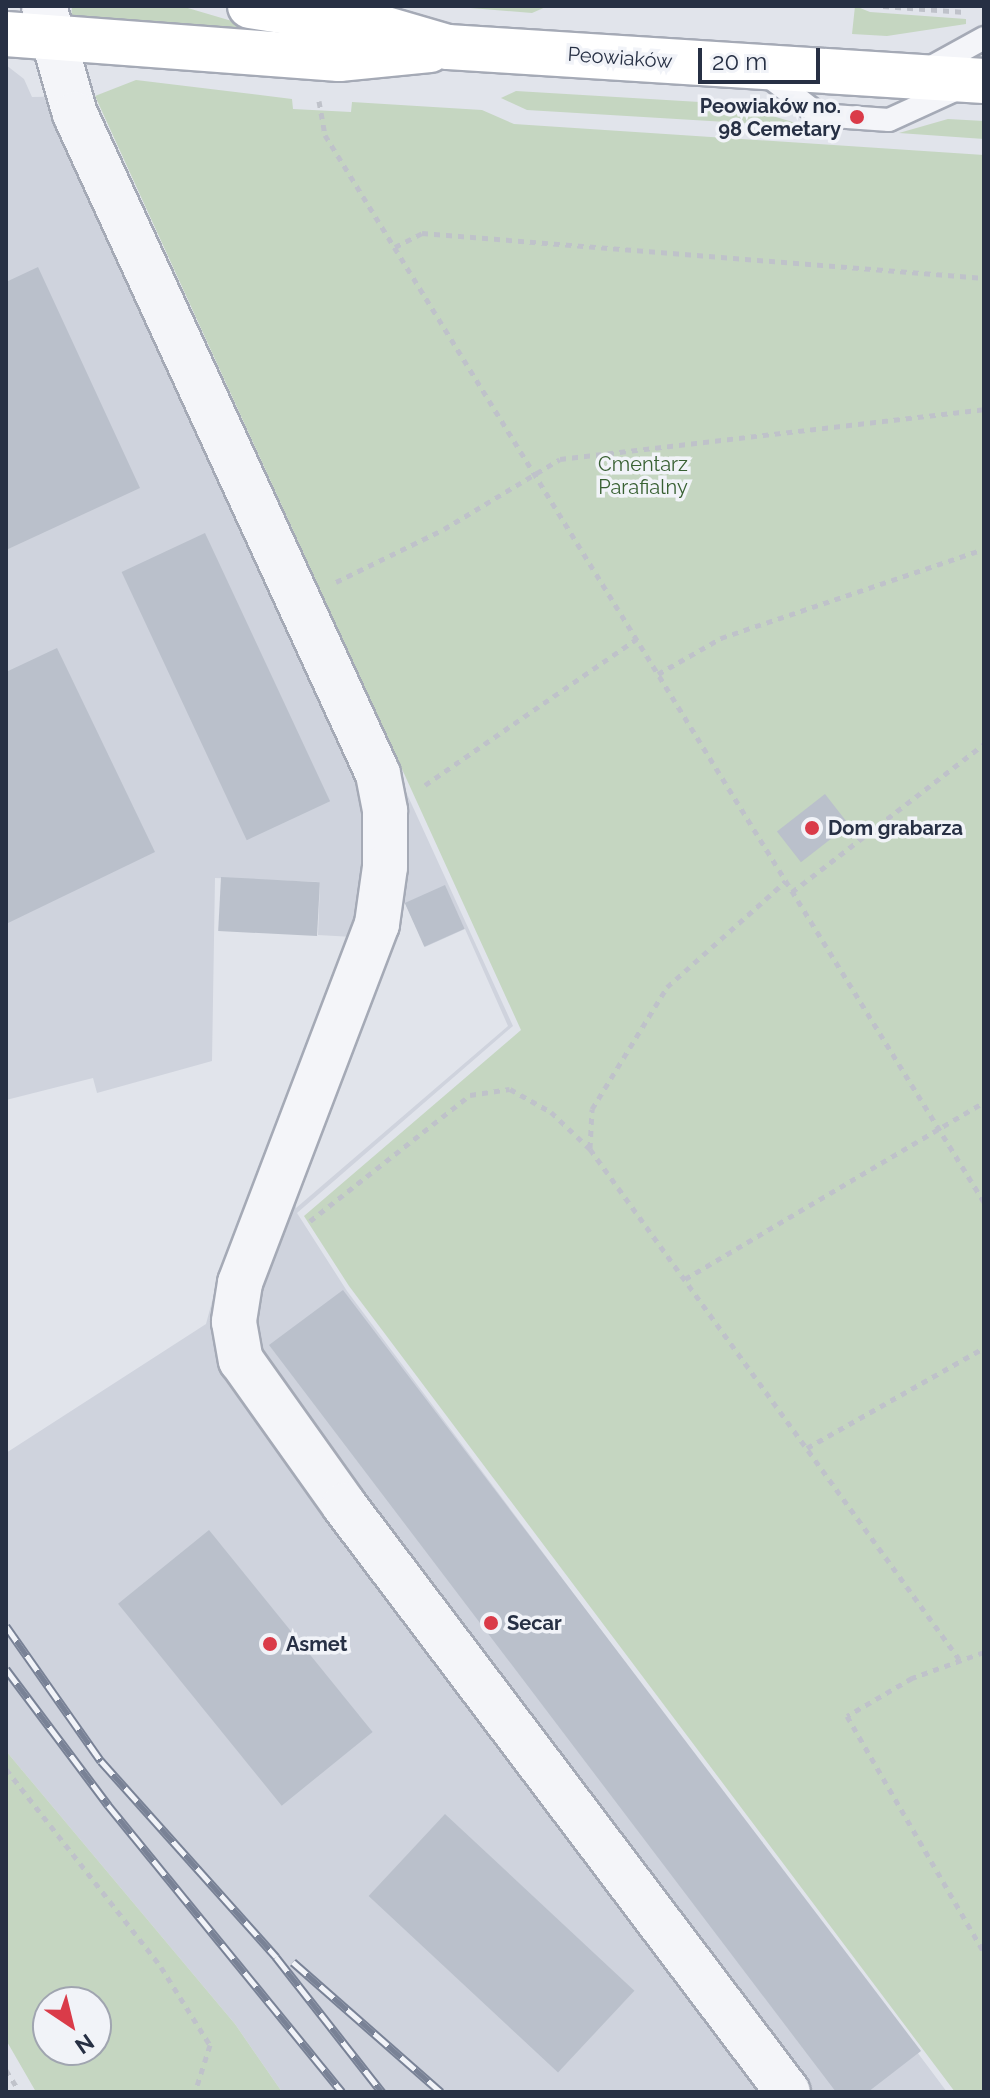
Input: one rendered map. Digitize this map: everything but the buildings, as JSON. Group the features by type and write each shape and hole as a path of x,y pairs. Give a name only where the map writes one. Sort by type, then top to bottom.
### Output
{"main road":[{"name":"Peowiaków","path":"250,6 376,26 448,47"},
{"name":"Peowiaków","path":"6,34 46,17 339,59 448,47 981,80"},
{"path":"6,27 46,17"}],"street":[{"path":"46,17 75,114 378,774 385,867 366,958 240,1283 234,1322 235,1342 253,1382 788,2092"}],"lane":[{"path":"915,76 984,38"},
{"path":"755,67 819,115 889,120 981,80"}],"path":[{"path":"883,6 971,13"},
{"path":"320,93 325,135 984,1202"},
{"path":"395,247 422,233 984,278"},
{"path":"300,599 444,529 560,459 984,409"},
{"path":"658,674 721,638 984,549"},
{"path":"425,785 637,639"},
{"path":"792,892 984,744"},
{"path":"590,1149 592,1109 667,987 786,881"},
{"path":"264,1215 299,1231 453,1104 491,1090 510,1089 530,1098 590,1149 959,1659"},
{"path":"685,1279 984,1102"},
{"path":"807,1448 984,1348"},
{"path":"984,1652 912,1678 847,1716 984,1952"},
{"path":"6,1769 161,1967 210,2045 195,2092"},
{"path":"6,2070 20,2092"}],"shaded area":[{"path":"6,65 24,79 32,97 88,96 513,1026 297,1213 347,1291 947,2092 282,2092 235,2024 6,1751 6,1453 206,1324 218,1279 353,937 318,935 320,882 215,878 212,1061 97,1093 93,1078 6,1100","holes":["405,903 425,947 465,929 508,1026 296,1208 292,1191 397,907"]}],"green space":[{"path":"72,6 181,6 242,24 298,33 297,41 71,19"},
{"path":"446,6 548,6 532,13"},
{"path":"855,6 870,12 966,19 966,24 887,36 852,34"},
{"name":"Cmentarz Parafialny","path":"136,80 292,99 293,109 351,112 352,102 482,110 514,124 984,155 984,2092 955,2092 349,1286 304,1216 521,1030 95,96"},
{"path":"516,91 733,104 809,127 527,110 501,98"},
{"path":"948,119 984,121 984,139 899,133"},
{"path":"6,1751 235,2024 282,2092 36,2092 6,2040"}],"railway":[{"path":"6,1626 101,1761 276,1957 382,2092"},
{"path":"6,1669 108,1805 342,2092"},
{"path":"293,1962 441,2092"}],"place":[{"name":"Peowiaków no. 98 Cemetary","path":"857,117"},
{"name":"Dom grabarza","path":"812,828"},
{"name":"Secar","path":"491,1623"},
{"name":"Asmet","path":"270,1644"}]}
